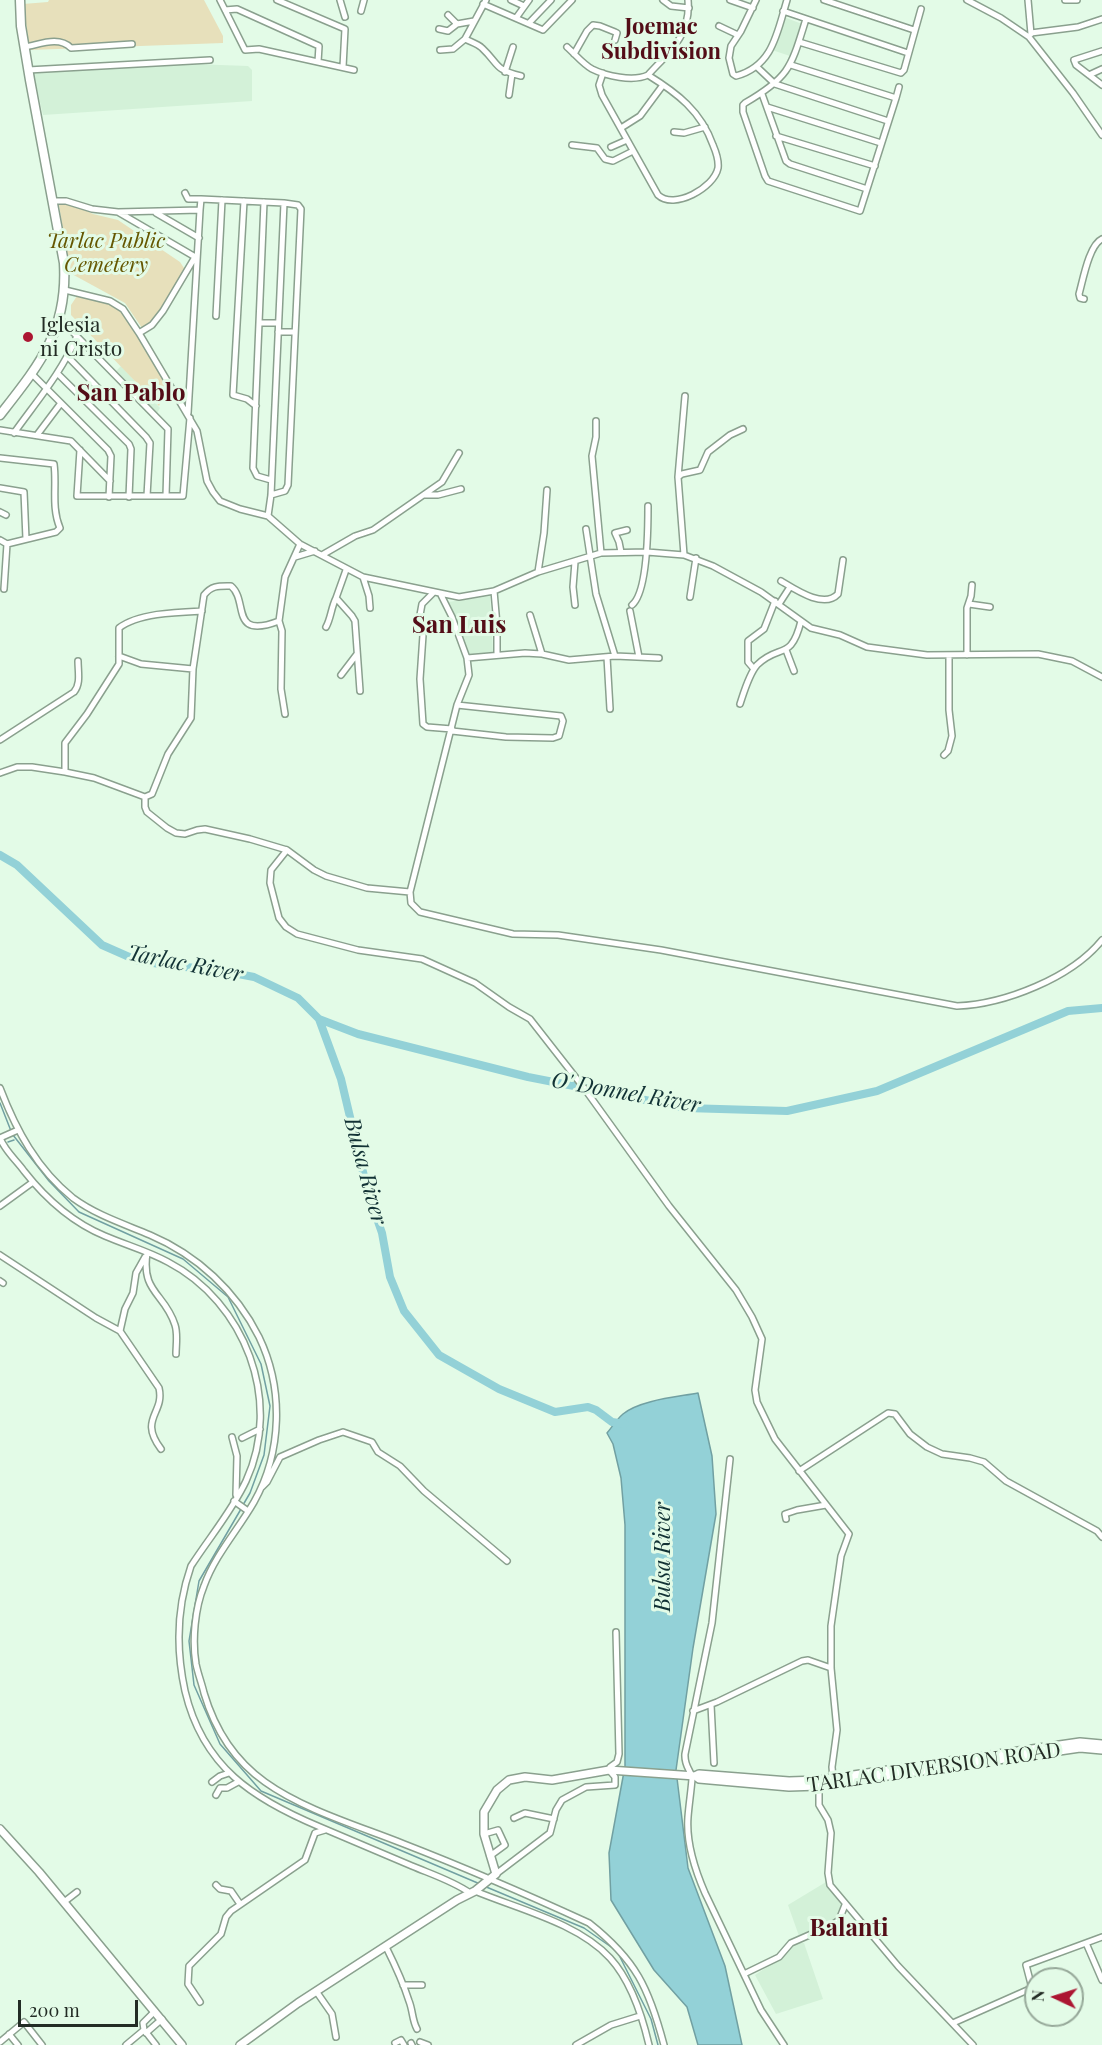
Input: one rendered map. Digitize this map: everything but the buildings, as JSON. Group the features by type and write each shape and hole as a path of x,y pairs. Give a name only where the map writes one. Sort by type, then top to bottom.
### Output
{"highway":[{"path":"0,415 32,374 53,338 65,290 64,264 28,70 20,0"}],"main road":[{"name":"TARLAC DIVERSION ROAD","path":"834,1781 1080,1742 1102,1744"},
{"name":"TARLAC DIVERSION ROAD","path":"496,1874 484,1834 485,1808 497,1790 509,1780 522,1777 552,1780 611,1770 692,1776 699,1773 819,1783 1080,1748 1102,1750"},
{"path":"2,1834 64,1902 153,2014 182,2045"},
{"path":"240,2045 316,1991 480,1887 496,1874"}],"street":[{"path":"220,0 244,50 259,49 354,70"},
{"path":"277,0 345,29 343,67"},
{"path":"339,0 345,17"},
{"path":"361,11 364,0"},
{"path":"511,0 524,6"},
{"path":"516,18 529,0"},
{"path":"529,23 551,0"},
{"path":"440,50 453,49 465,39 485,2 543,30 572,0"},
{"path":"663,0 671,6 689,8"},
{"path":"567,47 590,68 603,73 636,78 648,75 680,39 687,25 688,0"},
{"path":"730,0 753,8"},
{"path":"756,0 729,52 733,74 738,76 763,62 771,48 787,0"},
{"path":"824,0 914,30"},
{"path":"967,0 1030,35 1102,135"},
{"path":"1028,0 1030,35"},
{"path":"1065,0 1077,0"},
{"path":"225,10 237,9 319,46 318,62"},
{"path":"799,42 901,73 904,70 921,9"},
{"path":"783,12 908,53"},
{"path":"448,15 457,24"},
{"path":"806,19 791,65 775,84 762,94 745,102 742,109 753,146 768,181 857,212 862,209 899,87"},
{"path":"1030,35 1078,27 1102,19"},
{"path":"439,29 448,31 457,24 474,21"},
{"path":"574,54 587,31 593,26 600,26 617,33 615,40"},
{"path":"719,26 738,35"},
{"path":"465,39 481,46 494,63 505,72 521,76"},
{"path":"25,47 58,41 65,42 71,48 132,44"},
{"path":"505,72 513,47"},
{"path":"1102,51 1074,60 1074,63 1102,85"},
{"path":"28,70 210,60"},
{"path":"791,65 896,98"},
{"path":"757,67 775,84 888,121"},
{"path":"1089,75 1102,69"},
{"path":"603,73 599,85 602,94 660,197 669,201 684,197 710,183 717,171 716,152 705,127 693,109 672,90 648,75"},
{"path":"509,95 512,74"},
{"path":"621,129 640,116 663,84"},
{"path":"762,94 783,156 790,164 867,189"},
{"path":"767,107 881,142"},
{"path":"674,132 684,133 705,127"},
{"path":"776,136 875,166"},
{"path":"611,147 627,140"},
{"path":"572,145 597,148 605,159 613,162 633,151"},
{"path":"185,193 188,199 284,203 298,205 301,208 288,485 285,491 271,495"},
{"path":"80,450 78,496 183,496 184,494 201,199"},
{"path":"216,316 222,200"},
{"path":"53,201 66,201 92,209 118,212 200,210"},
{"path":"243,201 233,395 247,399 256,406"},
{"path":"264,202 253,472 257,476 271,480"},
{"path":"268,516 271,495 284,203"},
{"path":"118,212 196,258"},
{"path":"155,212 199,238"},
{"path":"1084,299 1079,294 1085,272 1094,245 1102,238"},
{"path":"139,333 152,325 163,311 196,258"},
{"path":"65,290 116,303 123,309 200,436 206,475 213,492 220,501 268,516 300,544 363,578 459,597 494,591 538,572 601,554 647,552 684,555 696,558 743,582 811,628 840,635 867,648 949,656 1038,654 1063,658 1102,677"},
{"path":"59,318 168,429 166,496"},
{"path":"259,323 278,323"},
{"path":"278,332 295,332"},
{"path":"14,433 58,374 76,336"},
{"path":"68,357 150,443 147,496"},
{"path":"32,374 108,450 111,456 109,497"},
{"path":"58,374 129,444 131,449 129,497"},
{"path":"684,555 678,477 685,396"},
{"path":"37,435 61,403"},
{"path":"596,421 596,437 592,456 601,554"},
{"path":"678,477 700,470 708,452 730,435 743,429"},
{"path":"0,430 67,439 75,443 110,481"},
{"path":"322,555 355,536 373,530 442,482 459,453"},
{"path":"0,458 54,464 54,507 60,530 7,544 0,540"},
{"path":"0,489 24,492 26,539"},
{"path":"422,496 438,495 461,489"},
{"path":"538,572 547,490"},
{"path":"639,657 631,608 638,595 647,552 648,506"},
{"path":"586,529 596,594 615,656"},
{"path":"621,552 620,542 615,532 627,530"},
{"path":"4,589 7,544"},
{"path":"285,714 281,689 282,631 279,621 285,577 300,544"},
{"path":"295,557 315,551"},
{"path":"690,597 696,558"},
{"path":"781,581 819,600 836,597 843,560"},
{"path":"575,562 573,587 575,605"},
{"path":"326,627 346,570"},
{"path":"363,578 370,608"},
{"path":"967,655 972,585"},
{"path":"0,773 24,767 65,772 94,778 145,797 152,794 156,789 163,765 191,718 193,669 204,596 208,590 216,586 231,586 236,592 241,614 246,621 256,626 267,626 279,621"},
{"path":"754,669 748,662 748,643 764,628 777,603 790,587"},
{"path":"494,591 497,656"},
{"path":"433,593 422,604 420,615 423,635 420,679 423,723 427,727 506,737 553,738 558,736 563,721 561,716 457,705"},
{"path":"441,595 453,618 468,658 469,675 457,705 410,892 411,903 420,912 510,933 558,935 661,950 957,1006 984,1003 1053,979 1077,964 1102,940"},
{"path":"336,598 355,621 360,691"},
{"path":"969,604 990,606"},
{"path":"65,772 65,743 119,664 119,628 140,619 202,610"},
{"path":"530,615 542,654"},
{"path":"740,704 754,669 770,656 786,650 794,642 801,621"},
{"path":"786,650 794,671"},
{"path":"468,658 515,653 542,654 569,660 615,656 659,658"},
{"path":"341,675 357,654"},
{"path":"120,656 141,664 193,669"},
{"path":"944,755 948,751 952,735 949,719 949,656"},
{"path":"607,657 610,709"},
{"path":"0,740 74,692 78,682 78,661"},
{"path":"145,797 147,812 166,828 176,833 185,834 205,829 288,850 314,870 326,876 367,888 410,892"},
{"path":"288,850 271,870 270,883 279,918 286,927 297,934 358,950 422,959 475,983 530,1019 584,1088 669,1206 722,1272 752,1317 762,1342 755,1396 775,1439 849,1534 841,1556 832,1618 831,1668 837,1730 832,1767 834,1781"},
{"path":"0,1088 17,1130 39,1164 56,1183 75,1199 96,1212 163,1240 184,1252 215,1277 243,1310 263,1348 276,1396 277,1410 272,1453 260,1488 204,1583 196,1621 196,1664 211,1714 228,1747 246,1768 294,1801 589,1940 610,1958 625,1980 649,2045"},
{"path":"17,1130 1,1137 3,1151 54,1204 80,1223 104,1236 178,1267 194,1278 231,1318 247,1350 256,1377 260,1405 260,1429 255,1454 236,1501 191,1566 181,1611 179,1644 181,1672 189,1706 204,1739 238,1782 273,1806 439,1878 480,1887 589,1923 612,1941 632,1963 644,1986 664,2045"},
{"path":"0,1206 33,1182"},
{"path":"120,1331 125,1310 133,1293 136,1273 147,1253"},
{"path":"147,1253 145,1273 151,1288 166,1305 176,1326 176,1354"},
{"path":"0,1255 96,1318 120,1331 159,1389 160,1399 152,1418 151,1429 161,1449"},
{"path":"800,1471 888,1413 892,1413 910,1434 927,1447 942,1454 984,1462 1006,1481 1097,1531 1102,1537"},
{"path":"242,1438 260,1429"},
{"path":"260,1488 267,1482 280,1457 319,1440 346,1432 372,1442 378,1452 400,1467 424,1491 507,1561"},
{"path":"232,1437 237,1456 236,1501"},
{"path":"730,1459 712,1623 685,1758 686,1766 692,1776 688,1819 697,1875 761,2010 784,2045"},
{"path":"236,1501 247,1510"},
{"path":"786,1519 785,1514 826,1505"},
{"path":"496,1874 550,1833 556,1810 562,1800 586,1787 614,1786 615,1778 610,1767 617,1762 619,1754 616,1632"},
{"path":"693,1711 711,1705 802,1661 808,1660 831,1668"},
{"path":"711,1705 714,1763"},
{"path":"212,1782 229,1773"},
{"path":"216,1795 220,1788 227,1788 238,1782"},
{"path":"819,1783 819,1805 828,1820 831,1833 828,1880 834,1892 905,1974 973,2045"},
{"path":"514,1818 525,1813 554,1819"},
{"path":"200,2002 190,1990 188,1967 221,1934 228,1915 240,1904 305,1860 315,1833 327,1830"},
{"path":"484,1834 497,1830 504,1842 504,1847 490,1856"},
{"path":"216,1885 220,1889 231,1891 240,1904"},
{"path":"64,1902 77,1893"},
{"path":"744,1974 779,1957 791,1943 832,1925 838,1920 845,1905"},
{"path":"953,2023 1032,1988 1026,1965 1102,1937"},
{"path":"1086,1943 1102,1980"},
{"path":"386,1947 410,2002 412,2018 417,2029"},
{"path":"403,1984 422,1985"},
{"path":"316,1991 332,2014 336,2037"},
{"path":"153,2014 143,2024 145,2031 156,2045"},
{"path":"576,2045 584,2043 614,2024 640,2016"},
{"path":"131,2044 159,2021"},
{"path":"0,2042 24,2022 42,2045"},
{"path":"9,2034 18,2045"},
{"path":"395,2043 401,2040 409,2044"},
{"path":"420,2042 428,2045"}],"shaded area":[{"path":"784,17 802,24 790,56 772,50"},
{"path":"192,64 248,66 252,70 252,101 43,115 33,71"},
{"path":"121,366 160,408 156,415 114,373"},
{"path":"490,596 493,653 468,657 448,602"},
{"path":"826,1882 841,1904 838,1918 799,1936 788,1905"},
{"path":"804,1943 823,1999 776,2014 755,1975 785,1955 790,1946"}],"green space":[{"path":"49,0 204,0 223,36 223,43 30,50 23,4 48,2"},
{"name":"Tarlac Public Cemetery","path":"72,204 93,214 118,220 180,262 186,271 151,326 144,331 125,303 70,273 59,205"},
{"path":"77,296 112,303 128,320 167,386 159,406 71,315 71,305"}],"water":[{"path":"698,1393 712,1456 716,1514 693,1648 676,1770 688,1868 725,1966 742,2045 698,2045 687,2007 654,1970 611,1900 609,1853 625,1766 625,1525 621,1478 613,1444 607,1433 623,1414 639,1405"}],"waterway":[{"name":"O' Donnel River","path":"0,855 17,865 102,945 136,960 171,966 212,969 254,977 298,998 319,1019 358,1034 528,1077 686,1108 787,1111 877,1091 1068,1011 1102,1008"},
{"name":"Bulsa River","path":"319,1019 341,1079 368,1193 382,1233 390,1277 404,1311 439,1355 499,1389 555,1412 588,1407 612,1422 625,1424"},
{"path":"0,1103 11,1131"},
{"path":"13,1135 49,1181 79,1212 183,1259 228,1297 261,1364 270,1406 264,1455 250,1493 243,1505"},
{"path":"8,1142 14,1140"},
{"path":"241,1509 199,1581 189,1641 194,1685 220,1744 261,1791 480,1884"},
{"path":"484,1886 584,1928 614,1949"},
{"path":"619,1955 651,2019 658,2045"}],"place":[{"name":"Iglesia ni Cristo","path":"28,337"}],"district":[{"name":"Joemac Subdivision","path":"661,40"},
{"name":"San Pablo","path":"131,394"},
{"name":"San Luis","path":"459,626"},
{"name":"Balanti","path":"849,1929"}],"water label":[{"name":"Tarlac River","path":"185,964"}]}
